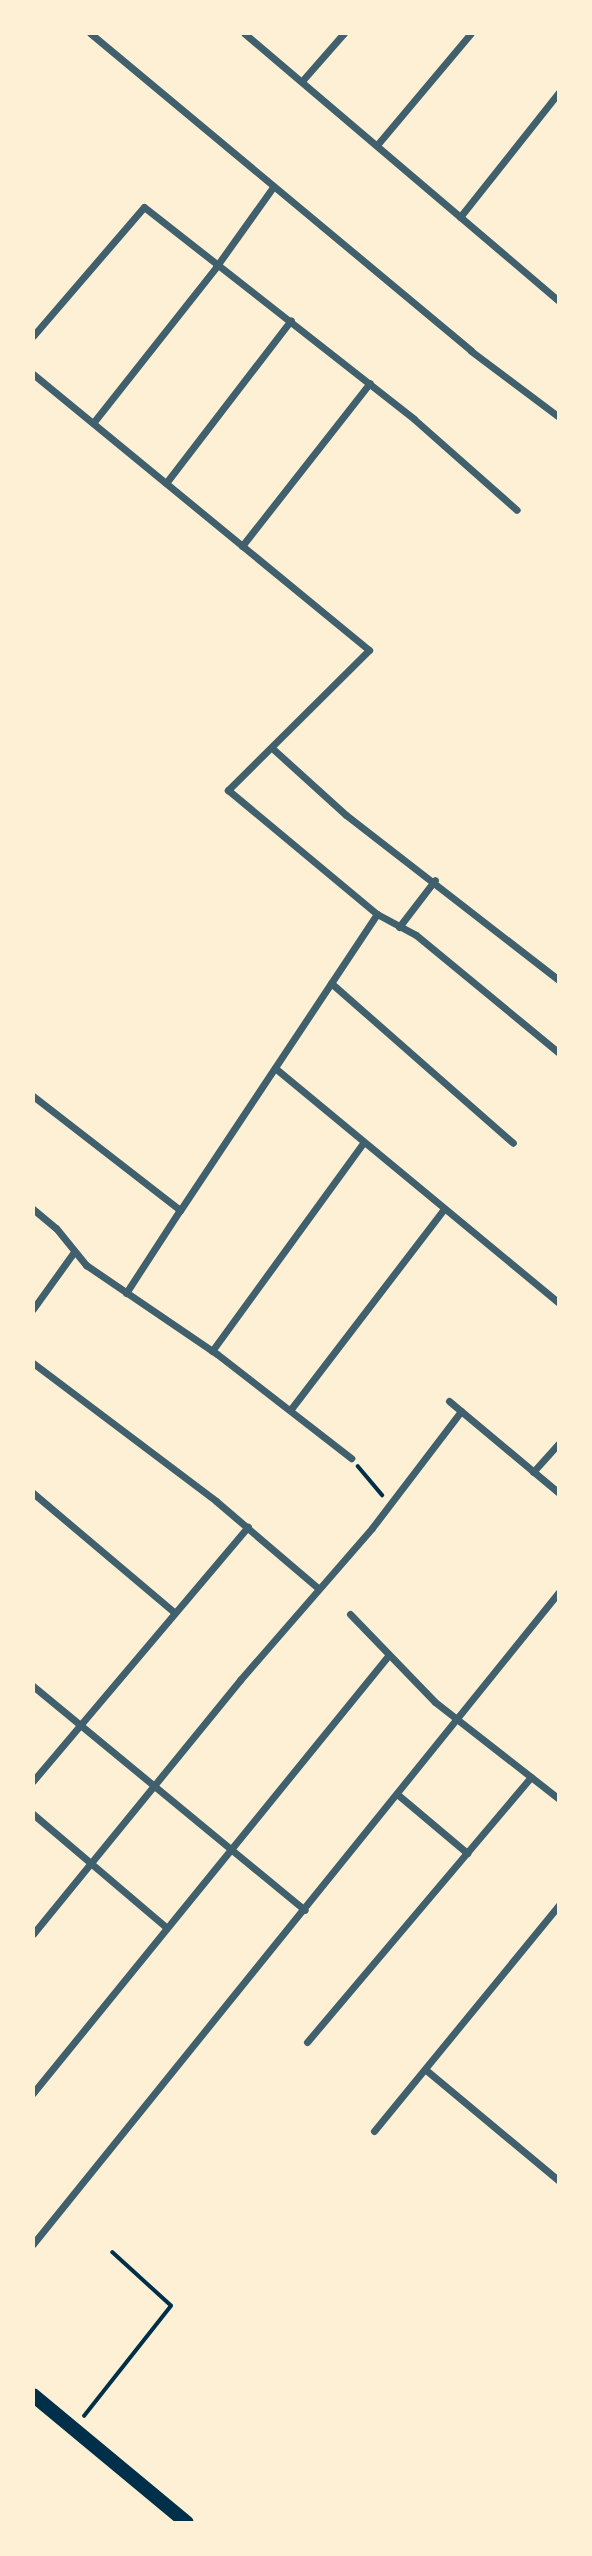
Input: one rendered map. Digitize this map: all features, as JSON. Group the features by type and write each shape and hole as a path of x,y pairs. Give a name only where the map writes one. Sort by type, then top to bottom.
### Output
{"main road":[{"path":"33,2395 179,2520"}],"street":[{"path":"90,33 273,187 559,417"},
{"path":"244,33 559,301"},
{"path":"302,81 344,33"},
{"path":"377,145 471,33"},
{"path":"460,218 559,92"},
{"path":"93,423 219,262 273,187"},
{"path":"33,336 141,207 152,210 370,383 517,510"},
{"path":"166,483 291,320"},
{"path":"33,374 369,650 228,790 377,914 416,935 559,1052"},
{"path":"242,546 370,383"},
{"path":"272,748 346,815 435,880 559,980"},
{"path":"400,927 435,880"},
{"path":"126,1293 377,914"},
{"path":"331,983 513,1143"},
{"path":"275,1068 559,1303"},
{"path":"33,1096 180,1210"},
{"path":"212,1351 364,1142"},
{"path":"33,1209 56,1228 74,1252 126,1293 212,1351 291,1409 351,1458"},
{"path":"291,1409 444,1209"},
{"path":"33,1309 74,1252"},
{"path":"33,1363 248,1527 319,1589"},
{"path":"449,1401 559,1493"},
{"path":"33,1934 154,1785 390,1505 461,1411"},
{"path":"533,1472 559,1443"},
{"path":"33,1493 174,1612"},
{"path":"33,1781 248,1527"},
{"path":"33,2244 305,1910 455,1716 559,1592"},
{"path":"350,1614 388,1656 455,1716 559,1799"},
{"path":"33,2093 388,1656"},
{"path":"33,1686 305,1910"},
{"path":"307,2042 531,1777"},
{"path":"397,1794 467,1853"},
{"path":"33,1814 92,1860 166,1927"},
{"path":"374,2131 559,1905"},
{"path":"426,2070 559,2181"}],"path":[{"path":"351,1458 390,1505"},
{"path":"74,2429 171,2306 113,2253"}]}
